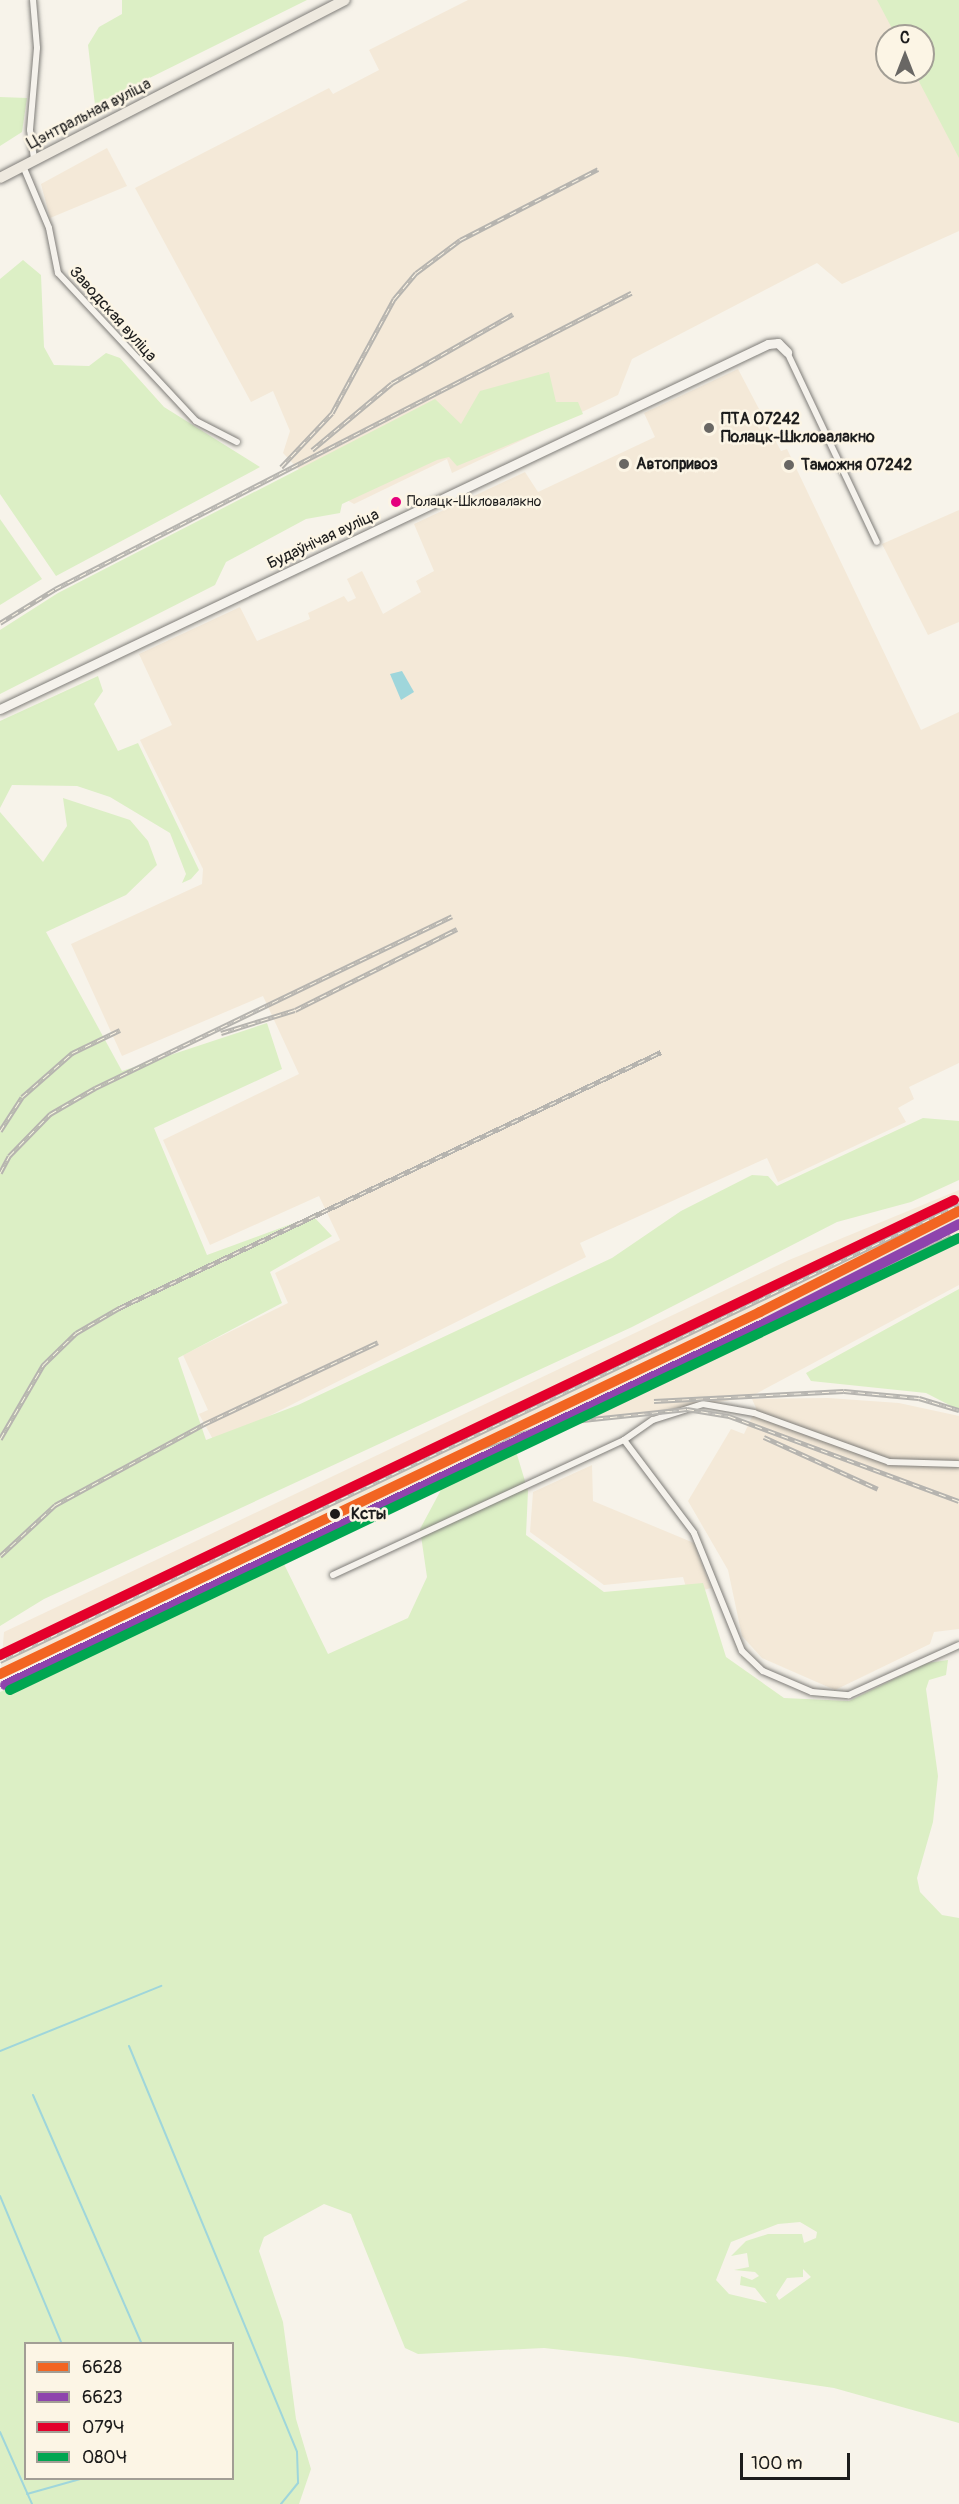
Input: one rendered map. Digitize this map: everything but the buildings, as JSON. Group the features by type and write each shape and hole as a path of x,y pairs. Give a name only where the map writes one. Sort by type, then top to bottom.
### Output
{"main road":[{"name":"Цэнтральная вуліца","path":"0,178 345,0"}],"street":[{"path":"33,0 37,48 30,130 34,159"},
{"name":"Заводская вуліца","path":"23,165 49,228 58,273 195,421 237,442"},
{"name":"Будаўнічая вуліца","path":"0,709 768,344 778,344 787,352"},
{"path":"787,352 877,542"},
{"path":"333,1575 624,1440 653,1420 703,1404 753,1413 889,1462 958,1464"},
{"path":"624,1440 693,1533 742,1651 763,1671 812,1692 849,1695 959,1645"}],"shaded area":[{"path":"468,0 885,0 898,24 875,24 875,84 929,84 959,140 959,231 842,284 817,263 632,359 618,395 452,473 447,459 354,504 305,476 283,453 290,431 273,391 251,402 135,188 329,88 333,94 379,70 369,50"},
{"path":"107,148 127,186 50,218 41,184"},
{"path":"738,369 781,451 787,449 921,730 959,712 959,1063 909,1087 914,1099 898,1108 906,1122 778,1182 767,1158 580,1243 586,1257 215,1443 199,1414 208,1410 183,1355 288,1303 275,1273 340,1240 319,1196 210,1245 163,1140 299,1074 263,996 122,1056 71,944 202,884 203,869 140,740 172,725 139,654 240,607 257,641 310,619 308,613 344,596 348,602 356,598 347,579 362,571 383,614 421,592 416,581 434,571 414,524 525,472 538,492 655,437 644,413"},
{"path":"959,510 959,622 928,635 882,544"},
{"path":"959,1190 959,1285 750,1397 541,1430 457,1474 421,1481 0,1680 4,1632 789,1260"},
{"path":"828,1398 899,1403 959,1416 959,1629 934,1632 930,1644 835,1690 762,1658 742,1636 728,1570 688,1501 731,1429 744,1434 756,1408 752,1399"},
{"path":"592,1465 593,1501 694,1543 711,1588 688,1594 683,1577 604,1585 530,1532 533,1492"}],"green space":[{"path":"122,0 307,0 95,105 88,45 99,27 122,14"},
{"path":"877,0 959,0 959,158 920,84 935,84 935,24 890,24"},
{"path":"0,97 27,98 22,132 0,146"},
{"path":"23,260 41,275 44,347 54,365 89,366 106,353 120,358 164,407 260,467 56,576 0,494 0,279"},
{"path":"549,372 556,402 578,402 583,414 457,466 449,457 437,460 342,504 340,513 306,519 226,562 215,585 0,694 0,630 58,593 435,399 461,424 480,391"},
{"path":"0,519 42,579 0,605"},
{"path":"98,676 103,691 94,704 118,751 138,743 199,870 191,879 182,883 186,874 170,833 110,797 77,786 12,785 0,808 0,721"},
{"path":"63,798 130,820 148,841 157,865 126,895 46,932 122,1071 267,1023 282,1069 154,1128 207,1255 313,1216 332,1236 270,1272 282,1303 178,1358 206,1440 298,1405 612,1258 681,1211 752,1175 768,1176 777,1186 923,1118 959,1121 959,1180 911,1202 837,1222 632,1327 44,1599 0,1626 0,812 43,862 67,826"},
{"path":"959,1289 959,1410 926,1393 811,1381 806,1373"},
{"path":"515,1448 528,1491 526,1535 604,1592 703,1583 726,1657 784,1698 849,1701 927,1663 948,1660 946,1675 929,1680 926,1689 938,1776 933,1822 917,1878 920,1892 942,1915 959,1918 959,2423 834,2388 627,2357 544,2348 418,2354 405,2348 351,2214 324,2204 264,2237 259,2251 283,2322 296,2419 311,2469 299,2504 0,2504 0,1692 282,1560 328,1654 408,1618 427,1577 420,1529 449,1475","holes":["800,2222 817,2232 816,2238 804,2243 802,2234 768,2234 746,2241 731,2256 747,2253 749,2267 734,2270 755,2272 759,2276 752,2280 741,2276 740,2285 755,2288 767,2303 729,2294 716,2280 731,2242 778,2224","803,2269 811,2277 779,2300 776,2295 787,2278 803,2277"]}],"water":[{"path":"402,671 414,692 401,700 390,674"}],"waterway":[{"path":"0,2051 161,1986"},
{"path":"129,2046 297,2452 298,2483 281,2504"},
{"path":"33,2095 141,2342"},
{"path":"0,2196 61,2342"},
{"path":"0,2432 32,2504"},
{"path":"27,2494 77,2480"}],"railway":[{"path":"281,467 332,413 394,299 416,273 460,240 598,169"},
{"path":"0,623 55,589 631,293"},
{"path":"312,450 392,383 513,314"},
{"path":"0,1173 9,1156 50,1114 95,1088 452,916"},
{"path":"221,1033 295,1010 457,929"},
{"path":"0,1131 22,1097 72,1053 120,1030"},
{"path":"0,1439 43,1365 76,1333 119,1308 661,1052"},
{"path":"910,1229 959,1204"},
{"path":"0,1661 916,1225"},
{"path":"576,1414 950,1234"},
{"path":"0,1556 55,1505 204,1424 378,1342"},
{"path":"654,1401 844,1391 919,1398 959,1410"},
{"path":"470,1451 554,1423 687,1409 729,1416 959,1501"},
{"path":"764,1437 878,1489"}],"transit line":[{"name":"079Ч","path":"0,1655 954,1200"},
{"name":"6628","path":"0,1674 760,1312 959,1211"},
{"name":"6623","path":"5,1685 765,1323 959,1224"},
{"name":"080Ч","path":"10,1690 959,1238"}],"place":[{"name":"ПТА 07242 Полацк-Шкловалакно","path":"709,428"},
{"name":"Автопривоз","path":"624,464"},
{"name":"Таможня 07242","path":"789,465"},
{"name":"Полацк-Шкловалакно","path":"396,502"},
{"name":"Ксты","path":"335,1514"}]}
